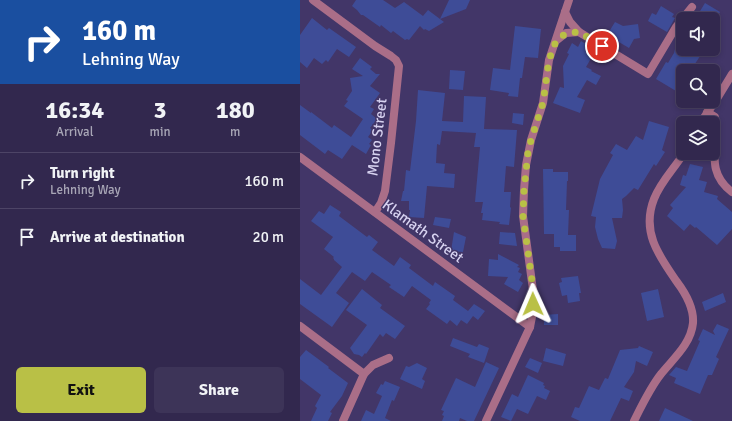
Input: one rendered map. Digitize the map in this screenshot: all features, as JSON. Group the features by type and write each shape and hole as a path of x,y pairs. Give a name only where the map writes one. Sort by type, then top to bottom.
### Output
{"street":[{"name":"Mono Street","path":"313,0 375,46 391,56 398,63 398,87 385,191 381,203 375,212"},
{"path":"486,421 530,327 532,317 533,290 523,216 528,152 543,103 549,60 569,0"},
{"path":"565,12 570,22 579,32 648,74 676,27 692,7"},
{"path":"556,41 566,33 579,32"},
{"path":"704,116 732,74"},
{"path":"707,112 715,117 715,166 724,185 732,192"},
{"name":"Klamath Street","path":"300,157 530,327"},
{"path":"634,421 661,374 684,346 693,324 687,298 658,253 654,245 650,228 650,213 658,191 666,177 680,160"},
{"path":"300,326 364,374"},
{"path":"343,421 364,374 373,365 389,358"}],"building":[{"path":"356,0 383,0 395,8 404,2 423,16 428,10 444,22 429,31 424,30 420,26 409,40 405,40 393,31 391,33 381,25 380,27 361,15 352,6"},
{"path":"449,0 470,0 466,9 440,19"},
{"path":"705,3 720,12 699,12"},
{"path":"661,6 674,14 672,17 675,18 667,32 648,21 652,13 656,15"},
{"path":"312,18 327,30 329,28 356,47 349,57 337,49 328,62 326,60 322,64 314,58 307,68 300,62 300,35"},
{"path":"615,22 623,26 638,24 640,38 634,39 629,48 607,35"},
{"path":"515,26 541,29 538,58 525,57 522,78 520,78 518,97 508,96 509,93 490,90 493,68 510,70"},
{"path":"581,41 596,50 586,67 601,76 596,85 587,80 577,97 585,100 580,113 553,103 560,87 564,88 563,66 569,54 567,53 572,43 578,47"},
{"path":"676,49 676,56 700,56 695,64 676,64 676,91 656,79 666,62 668,63"},
{"path":"360,58 372,67 370,69 376,74 380,74 370,86 380,93 370,107 374,109 371,114 377,119 370,128 373,130 368,137 372,140 366,154 352,145 342,159 328,150 325,154 300,135 300,105 332,128 334,125 351,137 363,119 344,106 352,91 350,78 363,76 352,69"},
{"path":"450,70 465,71 463,90 449,89"},
{"path":"418,90 445,93 442,121 463,122 464,96 486,97 484,129 517,130 514,167 506,166 504,192 511,192 509,225 499,224 500,222 482,220 483,213 481,213 483,202 475,202 480,147 474,147 476,133 442,131 440,145 437,144 436,163 445,164 444,173 455,174 454,188 427,186 424,218 409,217 409,201 401,201 404,191 406,170 410,171"},
{"path":"513,113 524,114 523,125 512,123"},
{"path":"649,121 669,127 662,150 665,152 656,166 654,164 638,190 634,188 622,199 622,218 612,218 617,241 615,249 602,248 595,227 596,217 591,216 600,179 613,155 610,153 616,144 627,150 636,136 643,140"},
{"path":"690,164 703,167 699,180 707,182 704,192 718,196 717,199 732,212 732,229 717,245 696,227 695,228 690,224 684,231 667,216 673,208 670,205 686,187 680,185 683,175 686,176"},
{"path":"543,169 553,169 553,172 568,172 566,210 569,210 568,235 576,235 576,251 560,251 560,247 554,247 554,234 544,234"},
{"path":"330,205 341,212 339,216 367,237 369,235 378,242 372,250 394,266 400,257 411,265 409,268 433,286 435,282 455,296 453,300 468,311 474,304 485,311 478,320 473,316 467,324 461,320 457,326 450,320 447,324 426,309 431,300 412,286 404,297 389,287 391,285 372,272 365,281 352,272 336,293 349,303 332,327 300,304 300,279 321,295 342,267 334,260 334,257 324,249 333,237 311,221 319,211 324,214"},
{"path":"435,217 451,219 449,228 433,225"},
{"path":"454,232 466,237 463,252 451,251"},
{"path":"500,232 515,233 517,246 499,244"},
{"path":"498,254 519,265 517,267 520,268 518,272 522,274 519,280 523,283 518,292 504,284 508,277 488,276 489,259 498,260"},
{"path":"578,276 581,293 579,293 580,301 568,303 567,295 562,296 559,283 562,282 561,278"},
{"path":"362,289 382,305 380,308 405,326 395,339 386,333 383,337 380,334 366,354 365,353 362,357 354,354 350,348 367,325 346,310"},
{"path":"658,289 664,317 647,321 641,293"},
{"path":"723,293 726,302 705,311 702,302"},
{"path":"558,314 558,325 544,325 544,315"},
{"path":"717,324 729,329 716,357 719,359 712,375 708,375 700,394 674,383 676,378 669,375 676,367 687,371 700,341 698,340 703,329 715,335 713,331"},
{"path":"453,338 477,347 479,344 489,348 484,363 468,357 470,354 450,346"},
{"path":"639,346 653,352 647,366 636,361 634,372 624,387 633,391 629,401 621,398 610,421 580,421 571,417 575,407 579,408 589,386 599,390 605,378 608,379 620,350 638,348"},
{"path":"546,348 566,354 563,366 543,361"},
{"path":"306,350 348,383 342,396 330,412 332,413 328,421 311,421 317,408 315,406 321,395 300,379 300,357"},
{"path":"530,358 542,363 538,373 525,367"},
{"path":"486,362 499,368 474,421 467,421 460,418 459,421 442,421 444,411 441,410 456,378 475,387"},
{"path":"417,363 427,368 422,379 425,381 422,389 400,379 406,366 409,367"},
{"path":"528,375 544,383 544,388 550,391 546,400 537,396 528,414 517,409 511,421 501,417 512,394 518,397"},
{"path":"385,381 400,387 394,401 392,400 385,418 391,421 361,421 366,410 374,414 382,396 376,393 381,384 383,385"},
{"path":"665,408 693,421 659,421"}],"route":[{"path":"533,304 532,281 523,216 524,190 528,152 543,103 549,60 556,41 566,33 579,32 602,46"}]}
